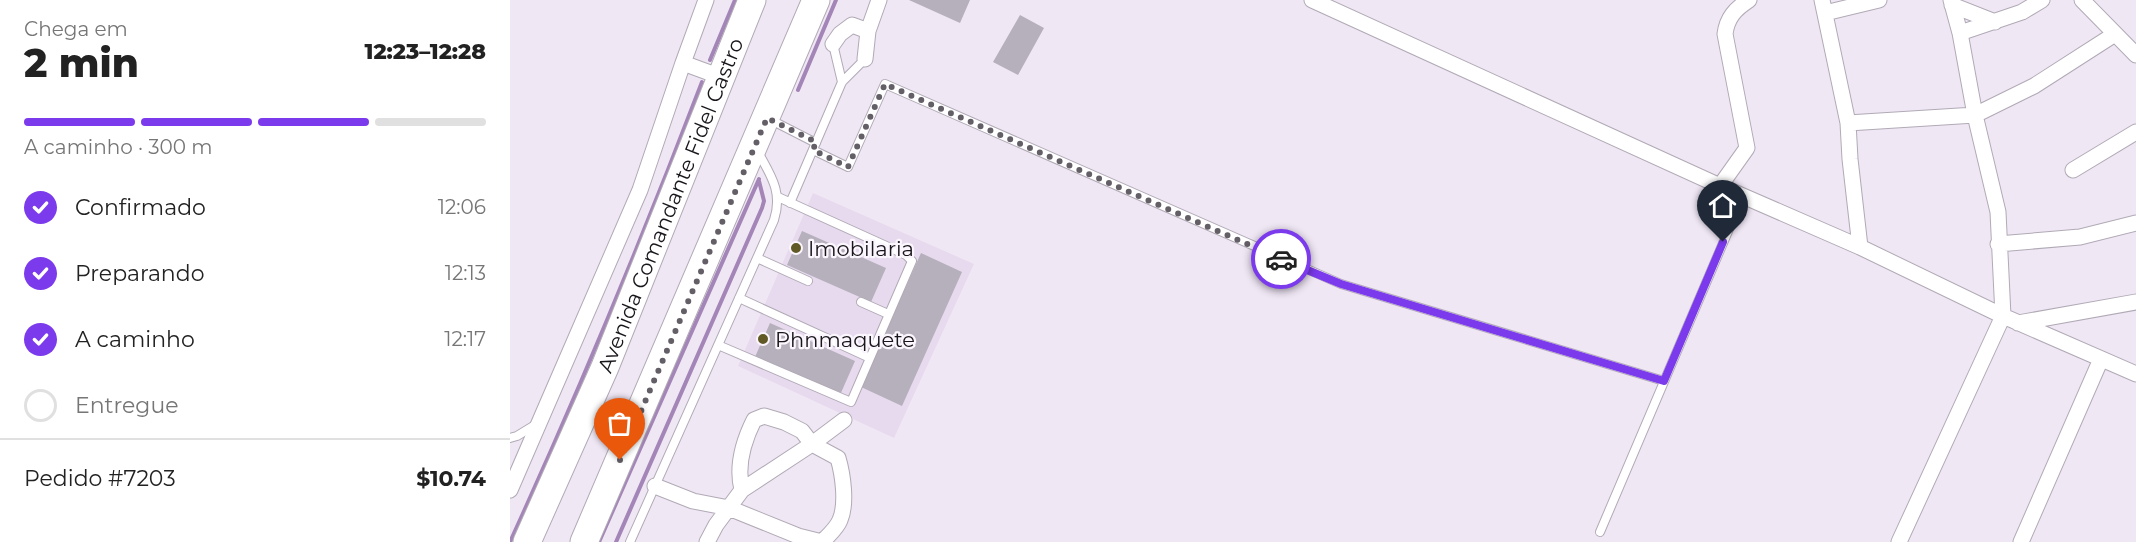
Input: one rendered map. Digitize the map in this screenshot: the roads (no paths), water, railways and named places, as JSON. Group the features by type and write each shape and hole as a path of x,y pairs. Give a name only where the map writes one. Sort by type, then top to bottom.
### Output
{"highway":[{"name":"Avenida Comandante Fidel Castro","path":"527,542 606,367 752,0"},
{"path":"584,542 816,0"}],"street":[{"path":"510,490 640,190 706,0"},
{"path":"865,59 868,31 879,0"},
{"path":"1312,0 1720,186 1860,247 2018,323 2136,374"},
{"path":"1720,186 1747,148 1725,34 1732,14 1749,0"},
{"path":"1860,247 1848,123 1823,6 1879,0"},
{"path":"1960,33 2022,12 2042,0"},
{"path":"1952,3 1995,22"},
{"path":"1899,542 2003,316 1998,212 1952,3"},
{"path":"2091,3 2115,34 2136,55"},
{"path":"832,44 852,25 868,31"},
{"path":"1848,123 1975,115 2034,86 2115,34"},
{"path":"683,63 721,77"},
{"path":"2073,170 2136,132"},
{"path":"1998,244 2080,237 2136,223"},
{"path":"2018,323 2136,302"},
{"path":"2021,542 2101,359"},
{"path":"656,486 693,501 729,508 812,541 822,542 840,520 843,491 842,472 838,458 812,444 802,431 784,422 764,416 754,420 747,433 740,461 739,476 742,490"},
{"path":"707,542 716,525 742,490 844,420"}],"lane":[{"path":"832,44 842,82"},
{"path":"790,203 842,82 865,59"},
{"path":"767,118 848,167 885,84 1341,284 1664,381"},
{"path":"630,542 774,220 778,206 775,185 755,145"},
{"path":"718,345 851,402 912,261 910,257 778,197"},
{"path":"1600,532 1732,222"},
{"path":"757,258 808,280"},
{"path":"739,298 870,358"},
{"path":"861,302 888,314"},
{"path":"510,438 529,430 539,422"}],"waterway":[{"path":"710,60 735,0"},
{"path":"798,90 836,0"},
{"path":"510,542 610,314 702,82"},
{"path":"599,542 759,179"},
{"path":"616,542 762,208 764,201 759,181"}],"place":[{"name":"Imobilaria","path":"796,248"},
{"name":"Phnmaquete","path":"763,339"}]}
